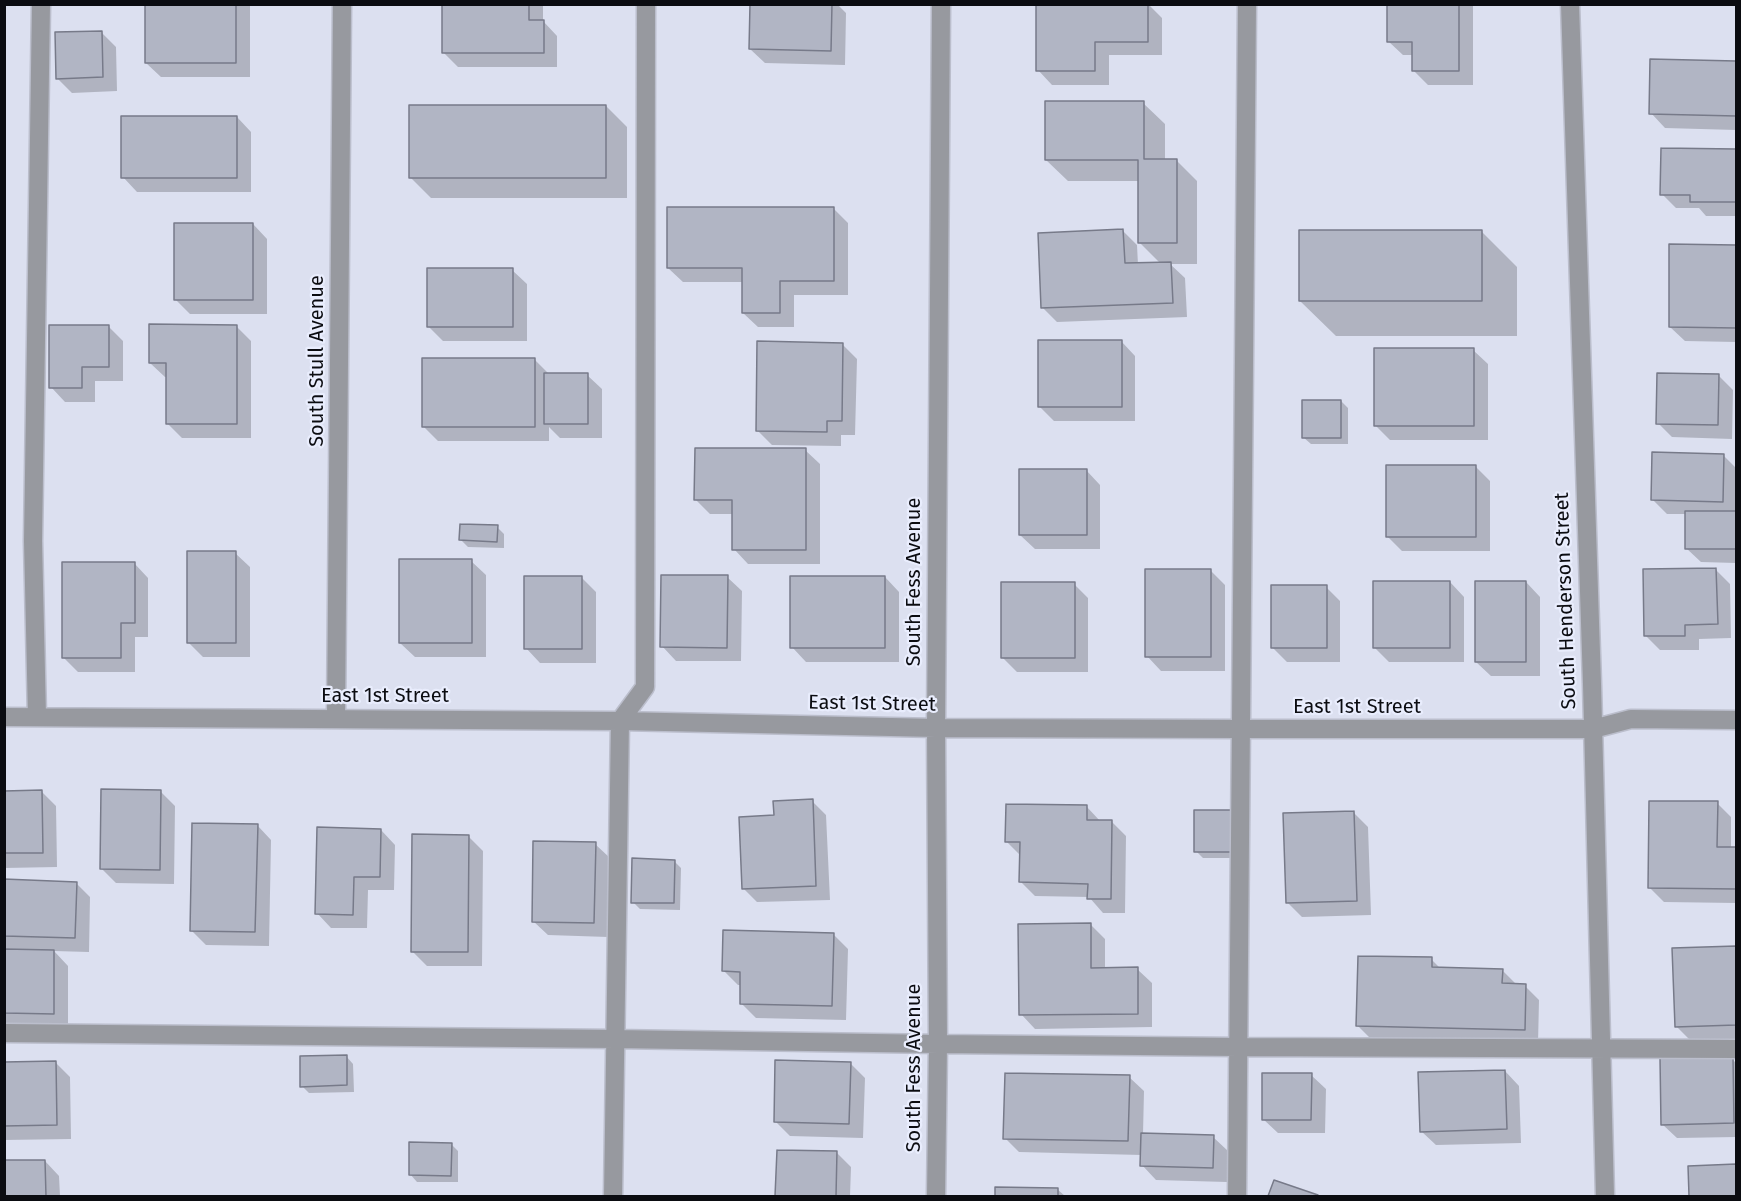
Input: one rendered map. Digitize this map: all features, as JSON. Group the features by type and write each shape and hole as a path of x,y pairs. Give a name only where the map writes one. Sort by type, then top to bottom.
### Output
{"street":[{"path":"37,717 33,541 41,4"},
{"name":"South Stull Avenue","path":"336,718 342,4"},
{"path":"613,1197 620,721 645,687 646,4"},
{"name":"South Fess Avenue","path":"936,1197 938,1044 936,728 941,4"},
{"path":"1237,1197 1247,4"},
{"name":"South Henderson Street","path":"1570,4 1605,1197"},
{"name":"East 1st Street","path":"4,717 336,718 936,728 1240,729 1593,729 1631,719 1737,720"},
{"path":"4,1034 1238,1047 1737,1049"}],"building":[{"path":"145,4 236,4 236,63 145,63"},
{"path":"442,4 529,4 529,20 544,20 544,53 442,53"},
{"path":"750,4 832,4 831,51 749,49"},
{"path":"1036,4 1148,4 1148,42 1095,42 1095,71 1036,71"},
{"path":"1387,4 1459,4 1459,71 1412,71 1412,42 1387,42"},
{"path":"102,31 103,77 56,79 55,32"},
{"path":"1650,59 1736,61 1736,116 1649,114"},
{"path":"1045,101 1144,101 1144,159 1177,159 1177,243 1138,243 1138,160 1045,160"},
{"path":"409,105 606,105 606,178 409,178"},
{"path":"121,116 237,116 237,178 121,178"},
{"path":"1661,148 1736,149 1736,202 1690,202 1690,195 1660,195"},
{"path":"667,207 834,207 834,281 780,281 780,313 742,313 742,268 667,268"},
{"path":"174,223 253,223 253,300 174,300"},
{"path":"1123,229 1125,263 1171,262 1173,303 1041,308 1038,233"},
{"path":"1299,230 1482,230 1482,301 1299,301"},
{"path":"1669,244 1736,245 1736,328 1669,327"},
{"path":"427,268 513,268 513,327 427,327"},
{"path":"149,324 237,325 237,424 166,424 166,363 149,363"},
{"path":"49,325 109,325 109,367 82,367 82,388 49,388"},
{"path":"1038,340 1122,340 1122,407 1038,407"},
{"path":"757,341 843,343 842,421 827,421 827,432 756,431"},
{"path":"1374,348 1474,348 1474,426 1374,426"},
{"path":"422,358 535,358 535,427 422,427"},
{"path":"544,373 588,373 588,424 544,424"},
{"path":"1657,373 1719,374 1718,425 1656,424"},
{"path":"1302,400 1341,400 1341,438 1302,438"},
{"path":"695,448 806,448 806,550 732,550 732,500 694,500"},
{"path":"1652,452 1724,454 1723,502 1651,500"},
{"path":"1386,465 1476,465 1476,537 1386,537"},
{"path":"1019,469 1087,469 1087,535 1019,535"},
{"path":"1685,511 1736,511 1736,549 1685,549"},
{"path":"460,524 498,525 497,542 459,540"},
{"path":"187,551 236,551 236,643 187,643"},
{"path":"399,559 472,559 472,643 399,643"},
{"path":"62,562 135,562 135,623 121,623 121,658 62,658"},
{"path":"1716,568 1718,624 1685,625 1685,636 1644,636 1643,569"},
{"path":"1145,569 1211,569 1211,657 1145,657"},
{"path":"661,575 728,575 727,648 660,647"},
{"path":"524,576 582,576 582,649 524,649"},
{"path":"790,576 885,576 885,648 790,648"},
{"path":"1373,581 1450,581 1450,648 1373,648"},
{"path":"1475,581 1526,581 1526,662 1475,662"},
{"path":"1001,582 1075,582 1075,658 1001,658"},
{"path":"1271,585 1327,585 1327,648 1271,648"},
{"path":"101,789 161,790 160,870 100,869"},
{"path":"42,790 43,853 4,853 4,791"},
{"path":"813,799 816,886 742,889 739,817 774,815 773,801"},
{"path":"1649,801 1718,801 1717,847 1736,847 1736,889 1648,888"},
{"path":"1006,804 1087,805 1087,820 1112,820 1111,899 1087,899 1088,884 1019,882 1020,842 1005,842"},
{"path":"1194,810 1236,810 1236,852 1194,852"},
{"path":"1354,811 1357,901 1286,903 1283,813"},
{"path":"192,823 258,824 255,932 190,931"},
{"path":"317,827 381,829 380,877 354,877 353,915 315,914"},
{"path":"412,834 469,835 468,952 411,952"},
{"path":"533,841 596,842 594,923 532,922"},
{"path":"632,858 675,860 674,903 631,903"},
{"path":"4,879 77,882 75,938 4,936"},
{"path":"1091,923 1091,968 1138,967 1138,1014 1019,1015 1018,924"},
{"path":"723,930 834,933 832,1006 740,1004 740,972 722,971"},
{"path":"1736,946 1736,1025 1675,1027 1672,948"},
{"path":"4,949 54,950 54,1014 4,1013"},
{"path":"1358,956 1432,957 1432,967 1503,969 1502,983 1526,984 1525,1030 1356,1026"},
{"path":"347,1055 347,1085 300,1087 300,1056"},
{"path":"1733,1057 1734,1123 1661,1125 1660,1058"},
{"path":"775,1060 851,1062 849,1124 774,1122"},
{"path":"56,1061 57,1125 4,1126 4,1062"},
{"path":"1505,1070 1507,1129 1420,1132 1418,1072"},
{"path":"1005,1073 1130,1075 1128,1141 1003,1139"},
{"path":"1262,1073 1312,1073 1311,1120 1262,1120"},
{"path":"1141,1133 1214,1135 1213,1168 1140,1166"},
{"path":"409,1142 452,1143 451,1176 409,1175"},
{"path":"777,1150 837,1151 836,1196 775,1196"},
{"path":"4,1160 45,1160 46,1196 4,1196"},
{"path":"1736,1164 1736,1196 1689,1196 1688,1166"},
{"path":"1274,1180 1318,1195 1318,1196 1268,1196"},
{"path":"995,1187 1058,1188 1058,1196 995,1196"}]}
